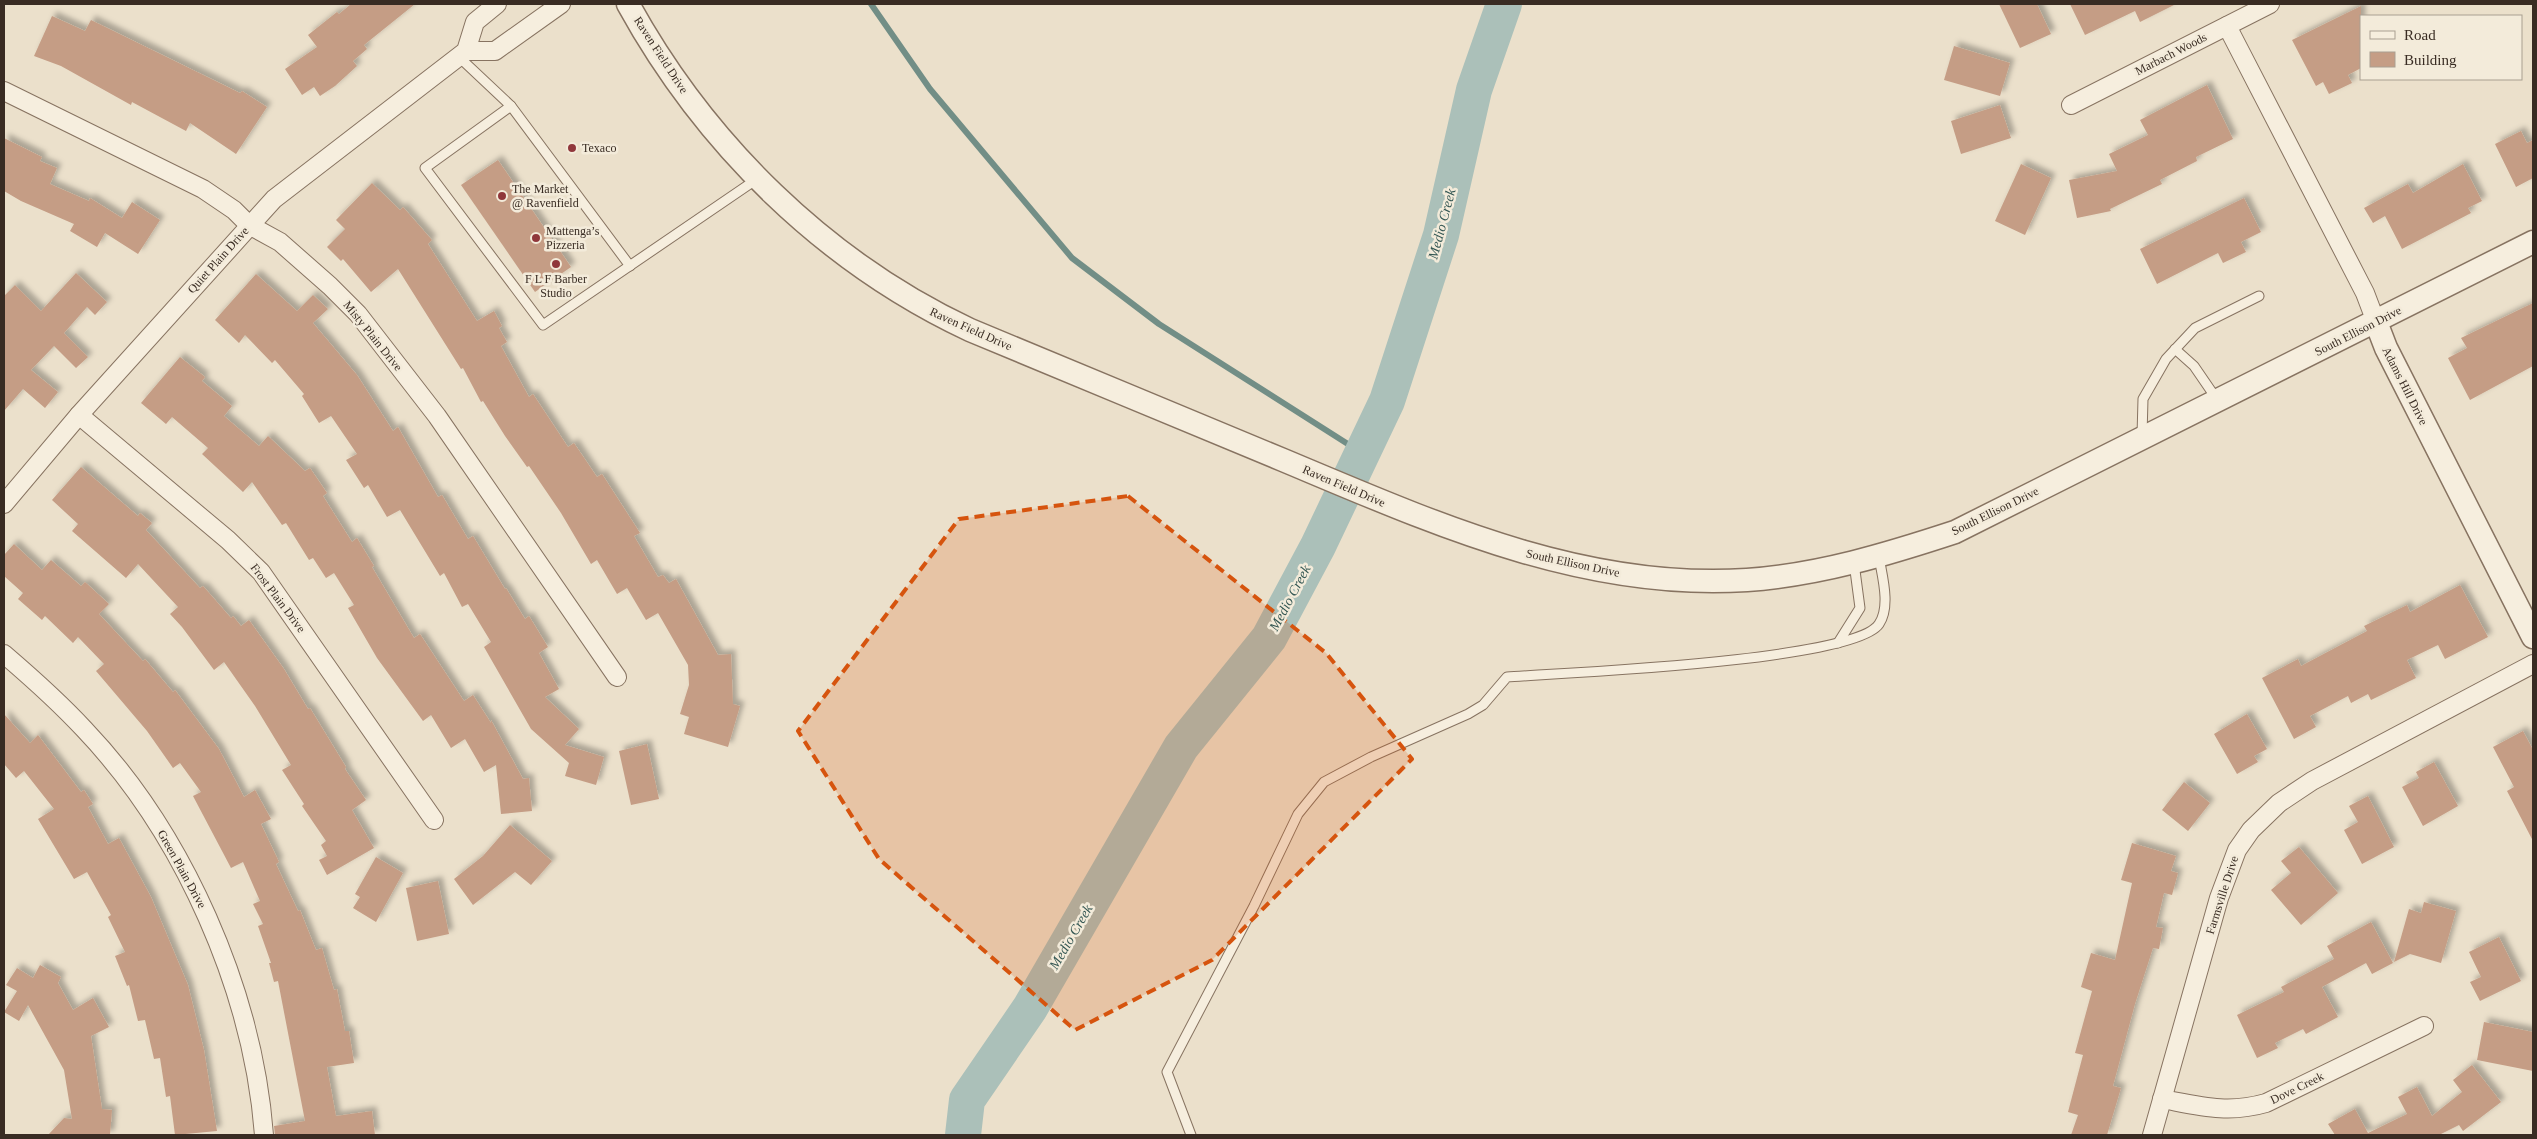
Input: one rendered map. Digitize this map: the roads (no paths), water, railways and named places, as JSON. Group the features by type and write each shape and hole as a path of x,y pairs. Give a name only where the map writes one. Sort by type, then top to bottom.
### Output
{"street":[{"path":"497,4 475,22 462,54 495,51 561,4"},
{"name":"Raven Field Drive","path":"628,4 691,100 757,179 802,221 902,295 970,330 1414,515"},
{"name":"Marbach Woods","path":"2071,105 2270,4"},
{"name":"Adams Hill Drive","path":"2226,26 2366,293 2386,348 2533,638"},
{"name":"Quiet Plain Drive","path":"4,504 79,415 274,199 462,54"},
{"name":"Misty Plain Drive","path":"4,91 203,189 234,210 250,225 280,242 358,314 437,416 617,677"},
{"name":"South Ellison Drive","path":"1414,515 1546,560 1600,571 1674,580 1747,580 1807,572 1879,557 1955,532 2533,242"},
{"name":"Frost Plain Drive","path":"79,415 228,540 261,572 434,820"},
{"name":"Green Plain Drive","path":"4,654 34,679 85,730 131,786 172,846 205,911 231,978 251,1048 264,1135"},
{"name":"Farmsville Drive","path":"2152,1135 2219,898 2237,850 2251,830 2278,802 2312,781 2533,664"},
{"name":"Dove Creek","path":"2162,1099 2224,1110 2245,1109 2266,1103 2424,1026"}],"lane":[{"path":"462,54 512,106 630,266"},
{"path":"512,106 425,168 543,325 757,179"},
{"path":"2142,439 2143,399 2166,359 2195,328 2259,296"},
{"path":"2175,349 2194,366 2218,401"},
{"path":"1191,1135 1167,1072 1254,906 1298,814 1324,782 1371,757 1468,714 1483,705 1507,677 1764,658 1864,636 1879,624 1885,604 1879,557"},
{"path":"1838,643 1860,608 1854,562"}],"waterway":[{"path":"871,4 930,89 1072,258 1159,324 1362,453"},
{"name":"Medio Creek","path":"963,1135 967,1100 1030,1008 1181,747 1269,638 1318,546 1387,401 1441,235 1474,90 1504,4"}],"place":[{"name":"Texaco","path":"572,148"},
{"name":"The Market @ Ravenfield","path":"502,196"},
{"name":"Mattenga’s Pizzeria","path":"536,238"},
{"name":"F L F Barber Studio","path":"556,264"}]}
